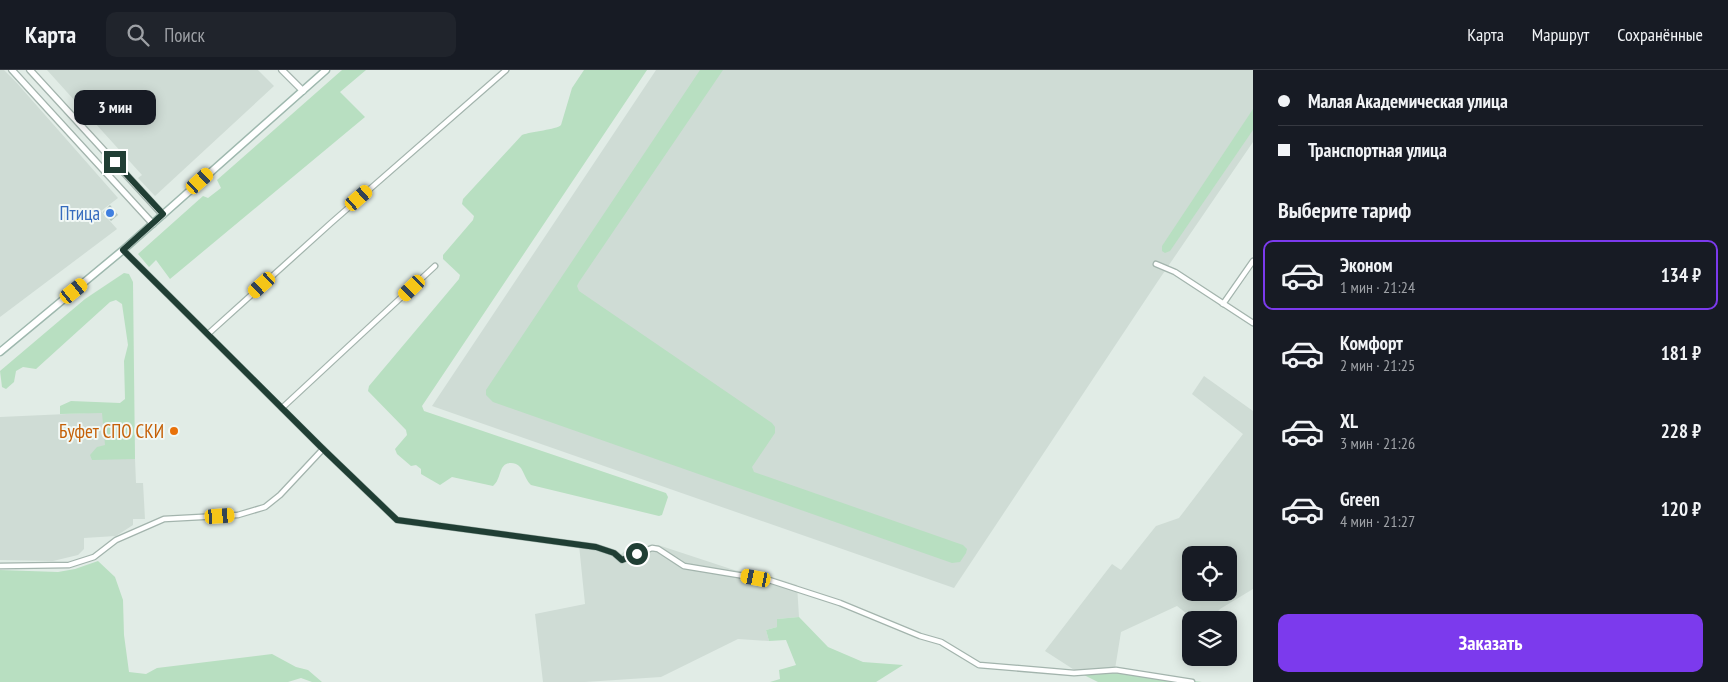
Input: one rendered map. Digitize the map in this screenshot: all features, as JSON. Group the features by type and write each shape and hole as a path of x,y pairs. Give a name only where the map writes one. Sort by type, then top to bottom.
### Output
{"main road":[{"path":"0,352 123,250 326,70"}],"street":[{"path":"12,70 153,224"},
{"path":"30,70 163,214"},
{"path":"282,70 303,91"},
{"path":"208,334 331,223 506,70"},
{"path":"123,250 397,520 596,547 614,553 622,560 652,548 658,549 684,566 769,580 840,603 920,636 941,642 979,665 1074,673 1116,670 1192,682"},
{"path":"1223,304 1253,261"},
{"path":"1156,264 1175,272 1253,323"},
{"path":"282,408 436,266"},
{"path":"0,566 69,566 94,556 116,540 164,519 238,515 265,507 280,495 323,449"}],"shaded area":[{"path":"0,70 4,70 16,82 118,198 101,211 117,229 0,317"},
{"path":"47,70 258,70 274,86 155,196 138,178 142,175"},
{"path":"656,70 1253,70 1253,142 1158,281 954,588 432,406"},
{"path":"1204,376 1253,411 1253,589 1237,599 1237,546 1182,546 1182,601 1233,601 1218,611 1183,611 1177,606 1121,632 1115,669 1076,671 1045,651 1112,564 1121,570 1156,526 1179,518 1243,434 1192,394"},
{"path":"133,411 136,483 143,483 145,519 133,519 133,525 116,536 84,538 84,549 78,555 53,561 0,560 0,417"},
{"path":"579,545 618,557 628,548 658,545 734,570 769,576 797,585 799,617 777,619 777,627 766,630 769,641 738,639 661,677 585,682 543,682 535,614 585,604"}],"green space":[{"path":"342,70 366,70 340,92 365,117 170,279 156,260 149,267 138,254 203,196 208,198 221,188 217,180"},
{"path":"584,70 647,70 422,406 424,411 666,493 668,497 662,515 659,516 531,485 521,468 511,463 502,468 493,486 452,477 440,485 421,474 421,469 416,465 411,466 397,454 395,449 407,435 406,430 368,391 369,386 459,279 460,275 443,259 443,255 473,220 474,216 462,204 463,199 522,135 561,125 572,88"},
{"path":"700,70 723,70 579,282 577,286 579,291 772,423 775,427 775,433 752,467 754,472 963,545 967,549 960,562 952,563 493,402 486,395 486,390"},
{"path":"1253,109 1253,130 1170,251 1165,253 1162,251 1162,246"},
{"path":"124,273 129,274 133,282 135,459 92,460 90,455 97,447 105,445 102,413 60,414 60,406 71,401 120,403 125,399 124,361 128,345 122,304 116,300 110,302 36,369 23,367 16,371 14,382 6,389 2,387 0,371 85,299"},
{"path":"98,561 115,577 123,600 124,635 129,672 146,674 157,668 272,654 296,667 308,670 322,682 312,682 301,678 288,682 0,682 0,570 58,572 75,569"},
{"path":"799,617 828,647 863,662 903,665 876,682 770,682 780,679 779,670 796,665 786,640 769,641 766,630 777,627 777,619"},
{"path":"1115,669 1202,682 1098,682 1076,671"}],"building":[{"name":"Птица","path":"110,205 118,215 111,221 103,212"}],"place":[{"name":"Птица","path":"110,213"},
{"name":"Буфет СПО СКИ","path":"174,431"}],"route":[{"path":"115,162 163,214 123,250 397,520 596,547 614,553 622,560 637,554"}]}
